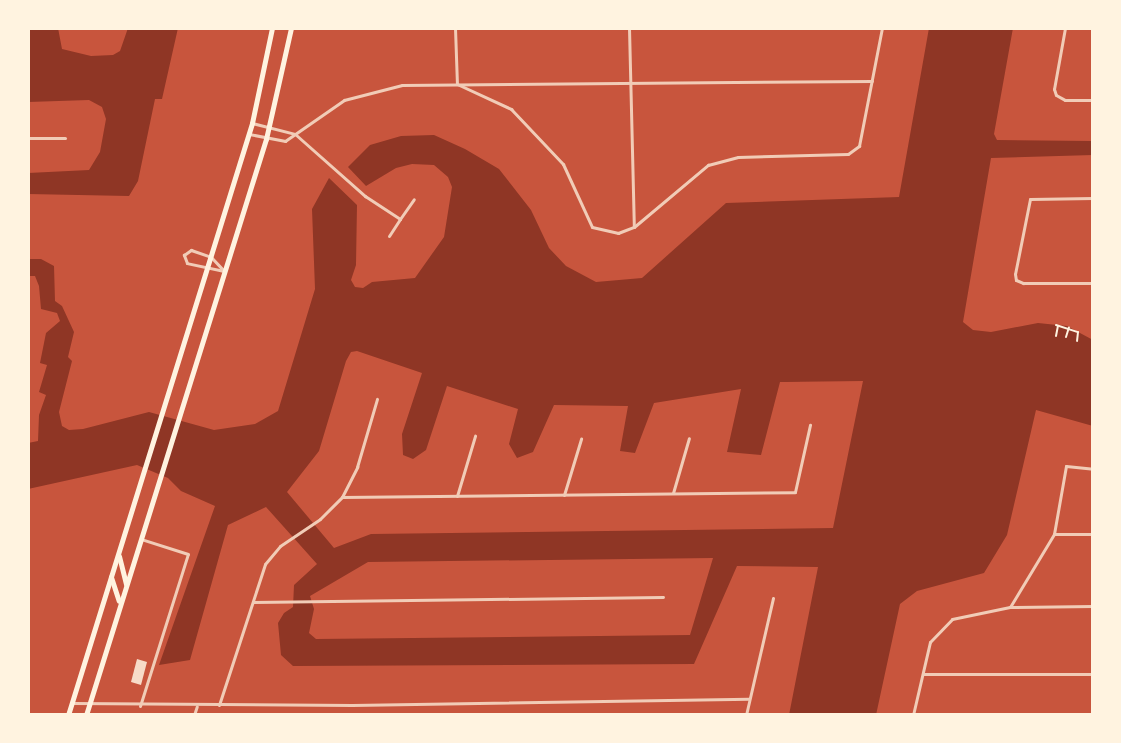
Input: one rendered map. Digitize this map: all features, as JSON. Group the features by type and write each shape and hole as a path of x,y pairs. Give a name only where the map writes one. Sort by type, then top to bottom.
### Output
{"main road":[{"path":"68,715 249,134 272,28"},
{"path":"86,715 270,127 291,28"},
{"path":"119,551 120,571 126,584"},
{"path":"111,577 118,589 120,606"}],"street":[{"path":"455,28 457,84"},
{"path":"629,28 634,227"},
{"path":"457,84 511,109 542,138 563,164 592,227 609,233 634,227 696,173 725,159 848,154 859,146 882,28"},
{"path":"1065,28 1054,89 1056,95 1065,100 1093,100"},
{"path":"249,134 282,141 328,109 363,93 402,85 872,81"},
{"path":"252,123 295,134 365,196 400,219"},
{"path":"28,138 65,138"},
{"path":"1093,198 1030,199 1015,268 1016,280 1093,283"},
{"path":"389,236 414,199"},
{"path":"191,250 211,257 224,271 207,270 187,263 184,255 191,250"},
{"path":"219,705 265,564 288,539 320,519 342,497 357,467 377,399"},
{"path":"342,497 795,492 810,425"},
{"path":"457,496 475,436"},
{"path":"673,493 689,438"},
{"path":"564,495 581,439"},
{"path":"1010,607 1054,534 1066,466 1093,469"},
{"path":"1054,534 1093,534"},
{"path":"140,706 188,554 141,539"},
{"path":"253,602 663,597"},
{"path":"746,715 773,598"},
{"path":"913,715 930,642 952,619 1010,607 1093,606"},
{"path":"923,674 1093,674"},
{"path":"71,703 197,706 749,699"},
{"path":"194,715 197,706"}],"path":[{"path":"1056,336 1057,325 1069,327 1078,332 1077,341"},
{"path":"1066,337 1069,327"}],"shaded area":[{"path":"28,28 58,28 62,49 91,56 113,55 120,51 128,28 178,28 162,99 155,99 138,181 129,196 28,194 28,173 89,170 100,152 106,119 102,107 89,100 28,102"},
{"path":"929,28 1013,28 994,134 997,140 1093,141 1093,155 991,158 963,322 973,330 991,332 1038,323 1067,326 1093,340 1093,426 1036,410 1007,535 984,573 917,591 900,604 876,715 789,715 818,567 737,566 694,664 293,666 281,655 278,623 284,613 293,607 294,585 317,564 266,507 228,525 190,660 159,665 215,506 181,491 168,478 137,465 28,489 28,443 38,441 39,415 46,395 39,392 47,365 40,363 46,333 60,321 57,313 41,309 39,286 35,276 28,276 28,259 41,259 54,266 55,301 62,306 74,332 68,357 72,361 59,412 62,426 69,430 83,429 149,412 214,430 255,424 278,411 315,289 312,209 329,178 357,205 356,265 351,280 355,287 363,288 372,282 415,278 444,237 452,187 448,177 434,165 412,164 396,168 366,186 348,167 370,145 401,136 434,135 499,169 531,210 549,248 566,266 596,282 642,278 726,203 899,197","holes":["357,351 422,373 402,434 403,455 413,459 426,450 447,386 518,409 509,444 517,458 533,452 554,405 628,406 620,451 635,453 654,403 741,389 727,452 761,455 780,382 863,381 833,528 371,534 334,548 287,492 319,451 346,361 351,352","713,558 690,635 316,639 309,633 314,609 310,596 368,562"]}],"building":[{"path":"137,659 147,662 141,685 131,682"}]}
